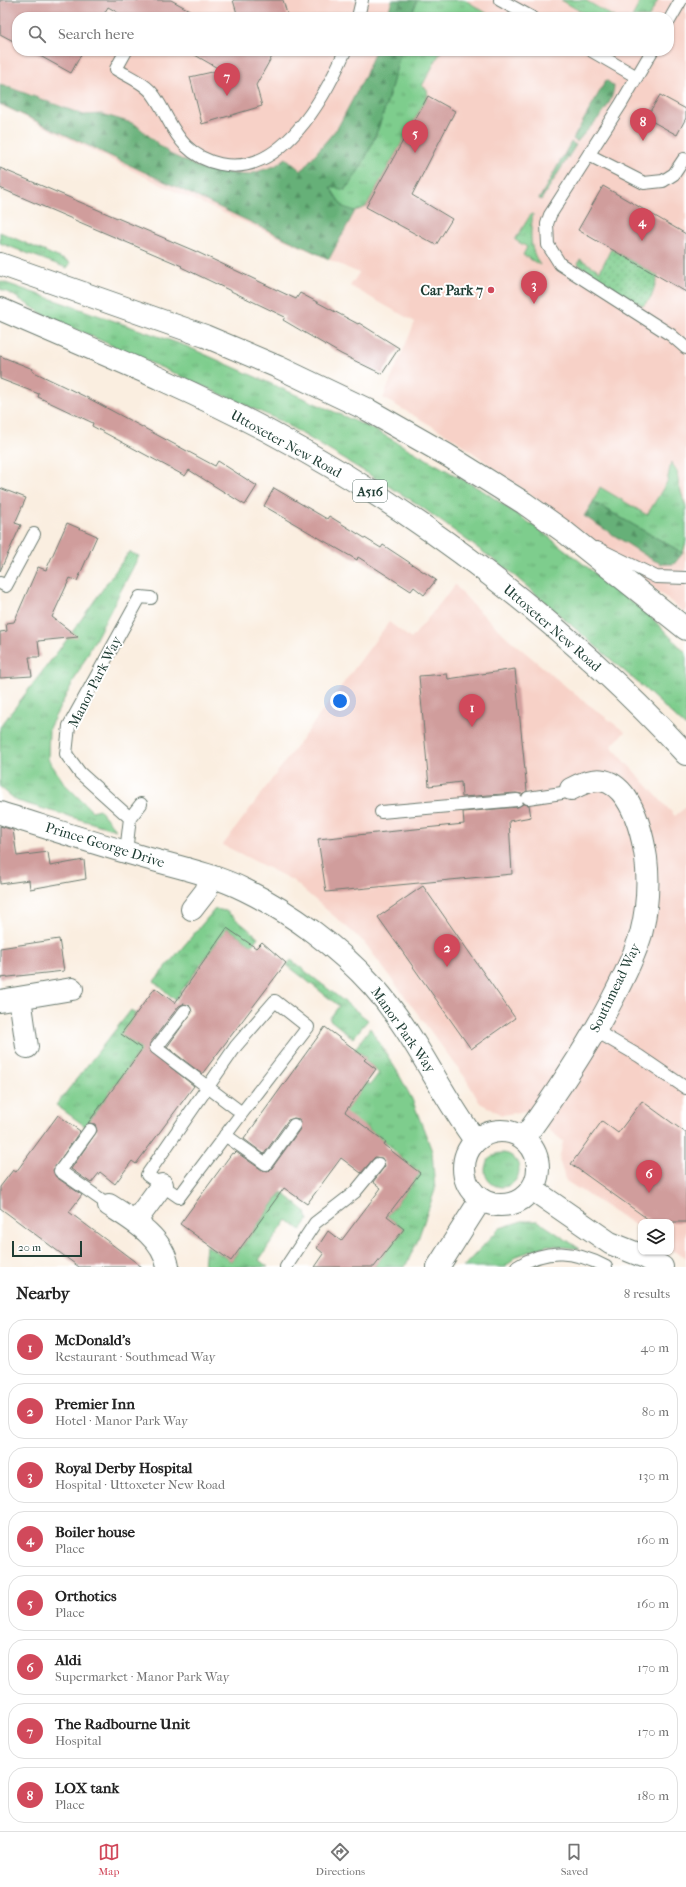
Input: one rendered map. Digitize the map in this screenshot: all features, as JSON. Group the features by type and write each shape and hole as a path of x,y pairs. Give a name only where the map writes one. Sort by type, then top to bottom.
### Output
{"main road":[{"path":"0,264 205,336 338,395 402,428 486,478 566,533 686,627"},
{"name":"Uttoxeter New Road","path":"0,309 162,381 268,431 389,503 443,540 519,598 610,678 654,720 686,754"},
{"name":"Southmead Way","path":"524,1138 558,1091 596,1031 629,967 637,946 644,919 647,868 642,836 630,804 620,791 610,784 597,780 592,780 567,791"},
{"name":"Prince George Drive","path":"0,813 126,852 211,876"},
{"path":"192,909 206,891 211,876"},
{"name":"Manor Park Way","path":"211,876 246,890 306,927 332,948 373,986 392,1009 423,1054 459,1119 475,1140"},
{"path":"27,1047 10,999 72,989"},
{"path":"501,1130 512,1132 524,1138 536,1156 538,1171 532,1189 526,1196 516,1202 499,1205 481,1200 473,1193 466,1182 464,1168 466,1154 475,1140 487,1133 501,1130"},
{"path":"135,1222 162,1185"},
{"path":"532,1189 610,1243 645,1257 662,1267"},
{"path":"438,1267 481,1200"},
{"path":"109,1205 135,1222 154,1238 168,1267"},
{"path":"610,1243 629,1267"}],"lane":[{"path":"359,12 362,0"},
{"path":"500,0 523,12"},
{"path":"674,12 681,0"},
{"path":"123,56 116,69 141,84 155,96 170,124 185,145 200,158 236,166 258,162 281,148 293,136 318,100 342,56"},
{"path":"601,56 637,77"},
{"path":"649,56 547,224 547,237 552,252 560,264 570,272 671,334 686,348"},
{"path":"589,155 644,183 664,181 674,174 684,159"},
{"path":"566,533 656,577 686,578"},
{"path":"0,583 6,586 34,534"},
{"name":"Manor Park Way","path":"130,818 80,773 66,754 69,726 140,597 151,598"},
{"path":"381,812 523,799 567,791"},
{"path":"126,852 130,818 141,804"},
{"path":"274,1001 308,1027 179,1197 147,1175 208,1086 236,1046 274,1001"},
{"path":"185,1011 156,1048 242,1113"},
{"path":"596,1031 639,1056 686,1088"},
{"path":"225,1135 266,1164 294,1125"},
{"path":"90,1130 60,1171 109,1205"},
{"path":"286,1267 315,1223 355,1192 378,1164"},
{"path":"517,1267 536,1257 560,1253 583,1256 606,1267"}],"shaded area":[{"path":"0,0 686,0 686,614 603,547 453,438 383,398 415,322 350,286 359,273 176,192 0,105"},
{"path":"455,585 474,606 508,638 576,695 625,732 611,746 675,816 686,807 686,1258 674,1251 674,1219 638,1219 638,1227 566,1181 559,1160 563,1141 525,1111 502,1115 480,1103 464,1076 364,942 292,880 223,845 389,622 411,639"}],"green space":[{"path":"392,0 417,0 413,12 388,12"},
{"path":"417,0 465,0 485,12 413,12"},
{"path":"561,0 585,0 605,12 581,12"},
{"path":"641,0 658,0 652,12 635,12"},
{"path":"373,56 400,56 380,124 365,159 345,190 330,187 343,207 355,211 329,259 0,104 0,84 84,115 102,114 135,124 170,154 204,170 247,175 275,166 286,158 301,171 338,127 365,76"},
{"path":"400,56 438,56 422,86 427,89 428,96 366,207 355,211 343,208 329,187 345,190 356,175 373,142"},
{"path":"606,80 614,86 610,102 577,142 573,139"},
{"path":"571,142 576,145 541,200 539,199"},
{"path":"531,214 533,214 531,241 536,259 540,265 523,255 527,247 515,240"},
{"path":"0,232 69,262 70,264 67,268 0,243"},
{"path":"611,249 658,276 651,298 643,306 608,285 578,264 580,259 600,271"},
{"path":"0,281 186,346 375,430 485,492 541,531 651,617 686,653 686,727 645,689 509,571 416,503 281,421 46,316 13,295 0,289"},
{"path":"671,462 677,471 679,486 686,507 686,541 683,553 593,502 600,487 647,515 667,482"},
{"path":"593,502 683,553 674,564 662,564 651,559 584,516"},
{"path":"129,552 139,556 49,728 48,759 64,783 92,811 99,809 116,830 17,801 0,787 0,727 68,638"},
{"path":"215,909 226,911 258,937 252,945 227,928 175,1000 154,981"},
{"path":"291,960 368,1020 353,1038 329,1019 339,1006 287,965"},
{"path":"131,1010 136,1014 122,1034 152,1057 135,1058 85,1126 56,1105"},
{"path":"370,1028 397,1071 412,1099 432,1151 435,1190 417,1242 405,1267 374,1267 404,1229 387,1216 420,1173 403,1160 386,1142 367,1128 337,1122 367,1082 370,1085 379,1073 364,1060 366,1057 355,1049"},
{"path":"499,1153 505,1153 509,1154 516,1160 519,1170 518,1177 512,1184 505,1187 499,1187 495,1186 488,1180 485,1173 485,1167 486,1163 492,1156"},
{"path":"282,1192 306,1212 308,1220 301,1230 287,1220 259,1260 268,1267 204,1267 206,1245 231,1261"},
{"path":"522,1221 538,1221 580,1249 548,1245 517,1256 506,1267 463,1267 500,1228"}],"building":[{"path":"0,0 171,0 193,12 117,12 108,7 105,12 12,12 12,40 0,34"},
{"path":"233,0 283,0 287,12 237,12"},
{"path":"40,56 80,56 71,73"},
{"path":"197,56 272,56 256,85 262,106 202,124 190,77 221,70"},
{"path":"660,95 686,109 686,118 677,135 646,118"},
{"path":"428,96 455,111 412,195 452,219 436,245 366,207"},
{"path":"0,168 197,252 296,299 300,293 358,324 359,323 399,348 382,374 341,354 283,320 285,317 181,267 182,266 0,188"},
{"path":"603,186 686,234 686,292 578,230"},
{"path":"0,356 33,369 32,371 88,398 215,466 218,461 257,486 245,505 189,470 185,476 92,426 93,423 38,397 39,394 0,379"},
{"path":"0,488 26,498 15,523 21,525 0,571"},
{"path":"274,488 327,519 329,516 381,548 383,545 436,580 424,595 414,587 411,591 358,557 357,560 264,506"},
{"path":"67,523 97,536 77,581 70,578 52,617 78,637 38,641 40,657 29,657 32,676 0,678 0,632 7,631 6,623 14,622 38,567 46,570"},
{"path":"515,669 527,791 522,794 516,793 462,797 461,782 429,786 419,676 447,674 448,679"},
{"path":"523,804 529,805 531,817 509,821 512,874 326,892 318,839 464,824 463,812 518,807"},
{"path":"0,826 13,830 17,856 48,852 50,866 84,860 86,879 30,889 29,880 0,884"},
{"path":"423,886 515,1018 471,1049 378,917"},
{"path":"227,928 256,948 262,942 286,963 202,1074 167,1047 192,1012 189,1005 183,1004 179,1006 150,1043 149,1050 194,1086 136,1164 132,1161 115,1184 100,1172 91,1183 71,1169 97,1131 95,1124 88,1123 142,1049 121,1034 155,988 175,1003"},
{"path":"59,939 64,971 0,978 0,948"},
{"path":"325,1027 366,1058 364,1060 376,1069 345,1112 386,1142 384,1145 420,1173 387,1216 404,1229 374,1267 315,1267 324,1254 317,1248 328,1231 341,1241 381,1188 373,1182 385,1166 382,1158 375,1157 361,1173 341,1158 307,1204 284,1188 231,1261 180,1224 232,1153 234,1154 236,1152 262,1170 269,1171 272,1168 300,1129 301,1122 299,1119 294,1118 288,1120 264,1154 244,1139"},
{"path":"642,1101 686,1133 686,1222 674,1222 674,1219 648,1219 571,1164 602,1121 618,1133"},
{"path":"58,1115 80,1131 53,1170 56,1177 82,1195 69,1212 142,1267 79,1267 0,1208 0,1187 13,1170 16,1172"}],"place":[{"name":"The Radbourne Unit","path":"227,96"},
{"name":"LOX tank","path":"643,141"},
{"name":"Orthotics","path":"415,153"},
{"name":"Boiler house","path":"642,241"},
{"name":"Car Park 7","path":"491,290"},
{"name":"Royal Derby Hospital","path":"534,304"},
{"name":"McDonald's","path":"472,727"},
{"name":"Premier Inn","path":"447,967"},
{"name":"Aldi","path":"649,1193"}]}
